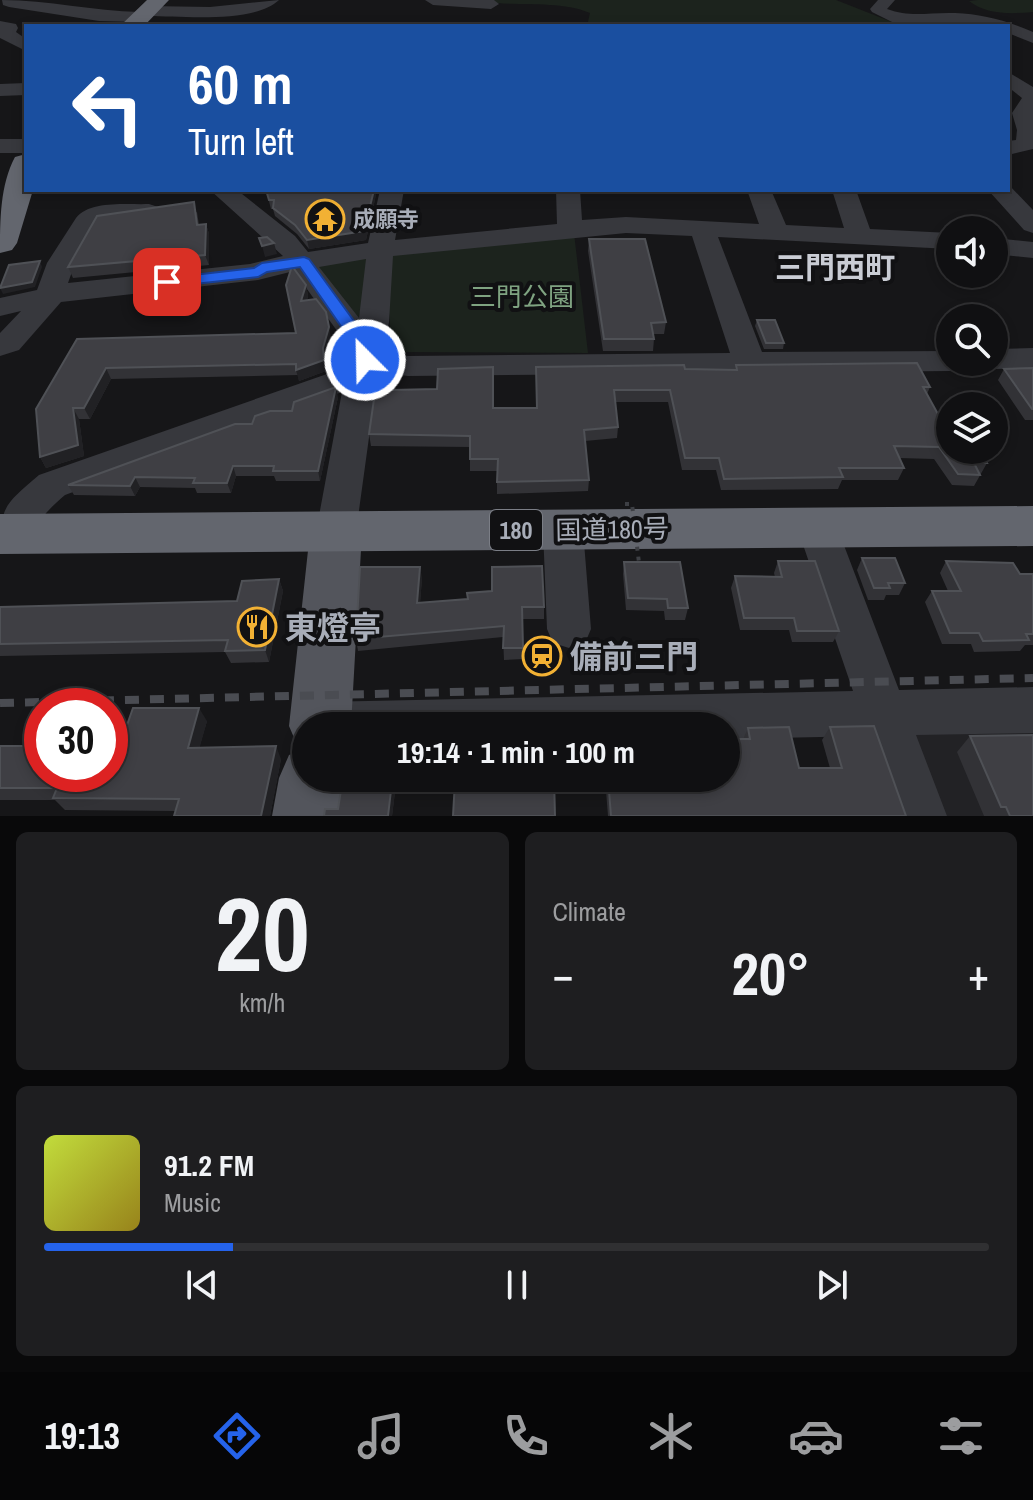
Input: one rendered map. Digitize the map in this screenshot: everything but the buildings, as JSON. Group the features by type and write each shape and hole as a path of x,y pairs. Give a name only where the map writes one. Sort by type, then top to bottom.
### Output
{"highway":[{"path":"0,243 15,157"},
{"name":"国道180号","path":"4,534 1033,526"}],"main road":[{"path":"320,712 336,532"},
{"path":"306,816 310,792"}],"street":[{"path":"9,2 99,16 226,11 255,8 271,0"},
{"path":"433,0 495,3"},
{"path":"887,0 878,9 909,23 959,17 1005,24 1033,23"},
{"path":"444,19 452,3"},
{"path":"1010,26 1033,38"},
{"path":"3,35 24,45"},
{"path":"1010,80 1033,98 1022,113 1015,140"},
{"path":"0,90 24,89"},
{"path":"336,532 374,322 380,250 392,192"},
{"path":"568,192 570,228"},
{"path":"760,192 775,231"},
{"path":"845,192 859,235"},
{"path":"1002,192 1033,225"},
{"path":"242,195 304,262 351,328 366,359"},
{"path":"0,346 8,343 51,295 61,263 89,218 100,214 149,212"},
{"path":"0,307 51,295 258,272 262,268 380,250 570,228 626,225 936,240"},
{"path":"702,228 750,364"},
{"path":"1008,247 1033,250"},
{"path":"1008,359 1033,358"},
{"path":"4,534 52,485 366,359 408,366 936,361"},
{"path":"817,527 921,816"},
{"path":"563,530 581,635"},
{"path":"740,721 1033,710"}],"path":[{"path":"625,504 632,504 639,563 644,563"},
{"path":"581,635 596,670"}],"shaded area":[{"path":"1033,722 1033,816 938,816 907,736 914,724"}],"green space":[{"path":"494,0 836,0 897,24 587,24 590,13 579,9 497,3"},
{"path":"1033,0 1033,12 991,11 969,1"},
{"name":"三門公園","path":"574,233 588,353 392,352 386,270 389,255"},
{"path":"373,253 357,326 316,263"}],"railway":[{"path":"0,703 1033,678"}],"place":[{"name":"成願寺","path":"325,219"},
{"name":"東燈亭","path":"257,627"},
{"name":"備前三門","path":"542,656"}],"district":[{"name":"三門西町","path":"835,267"}],"route":[{"path":"167,282 258,272 262,268 304,262 351,328 369,344 365,360"}]}
